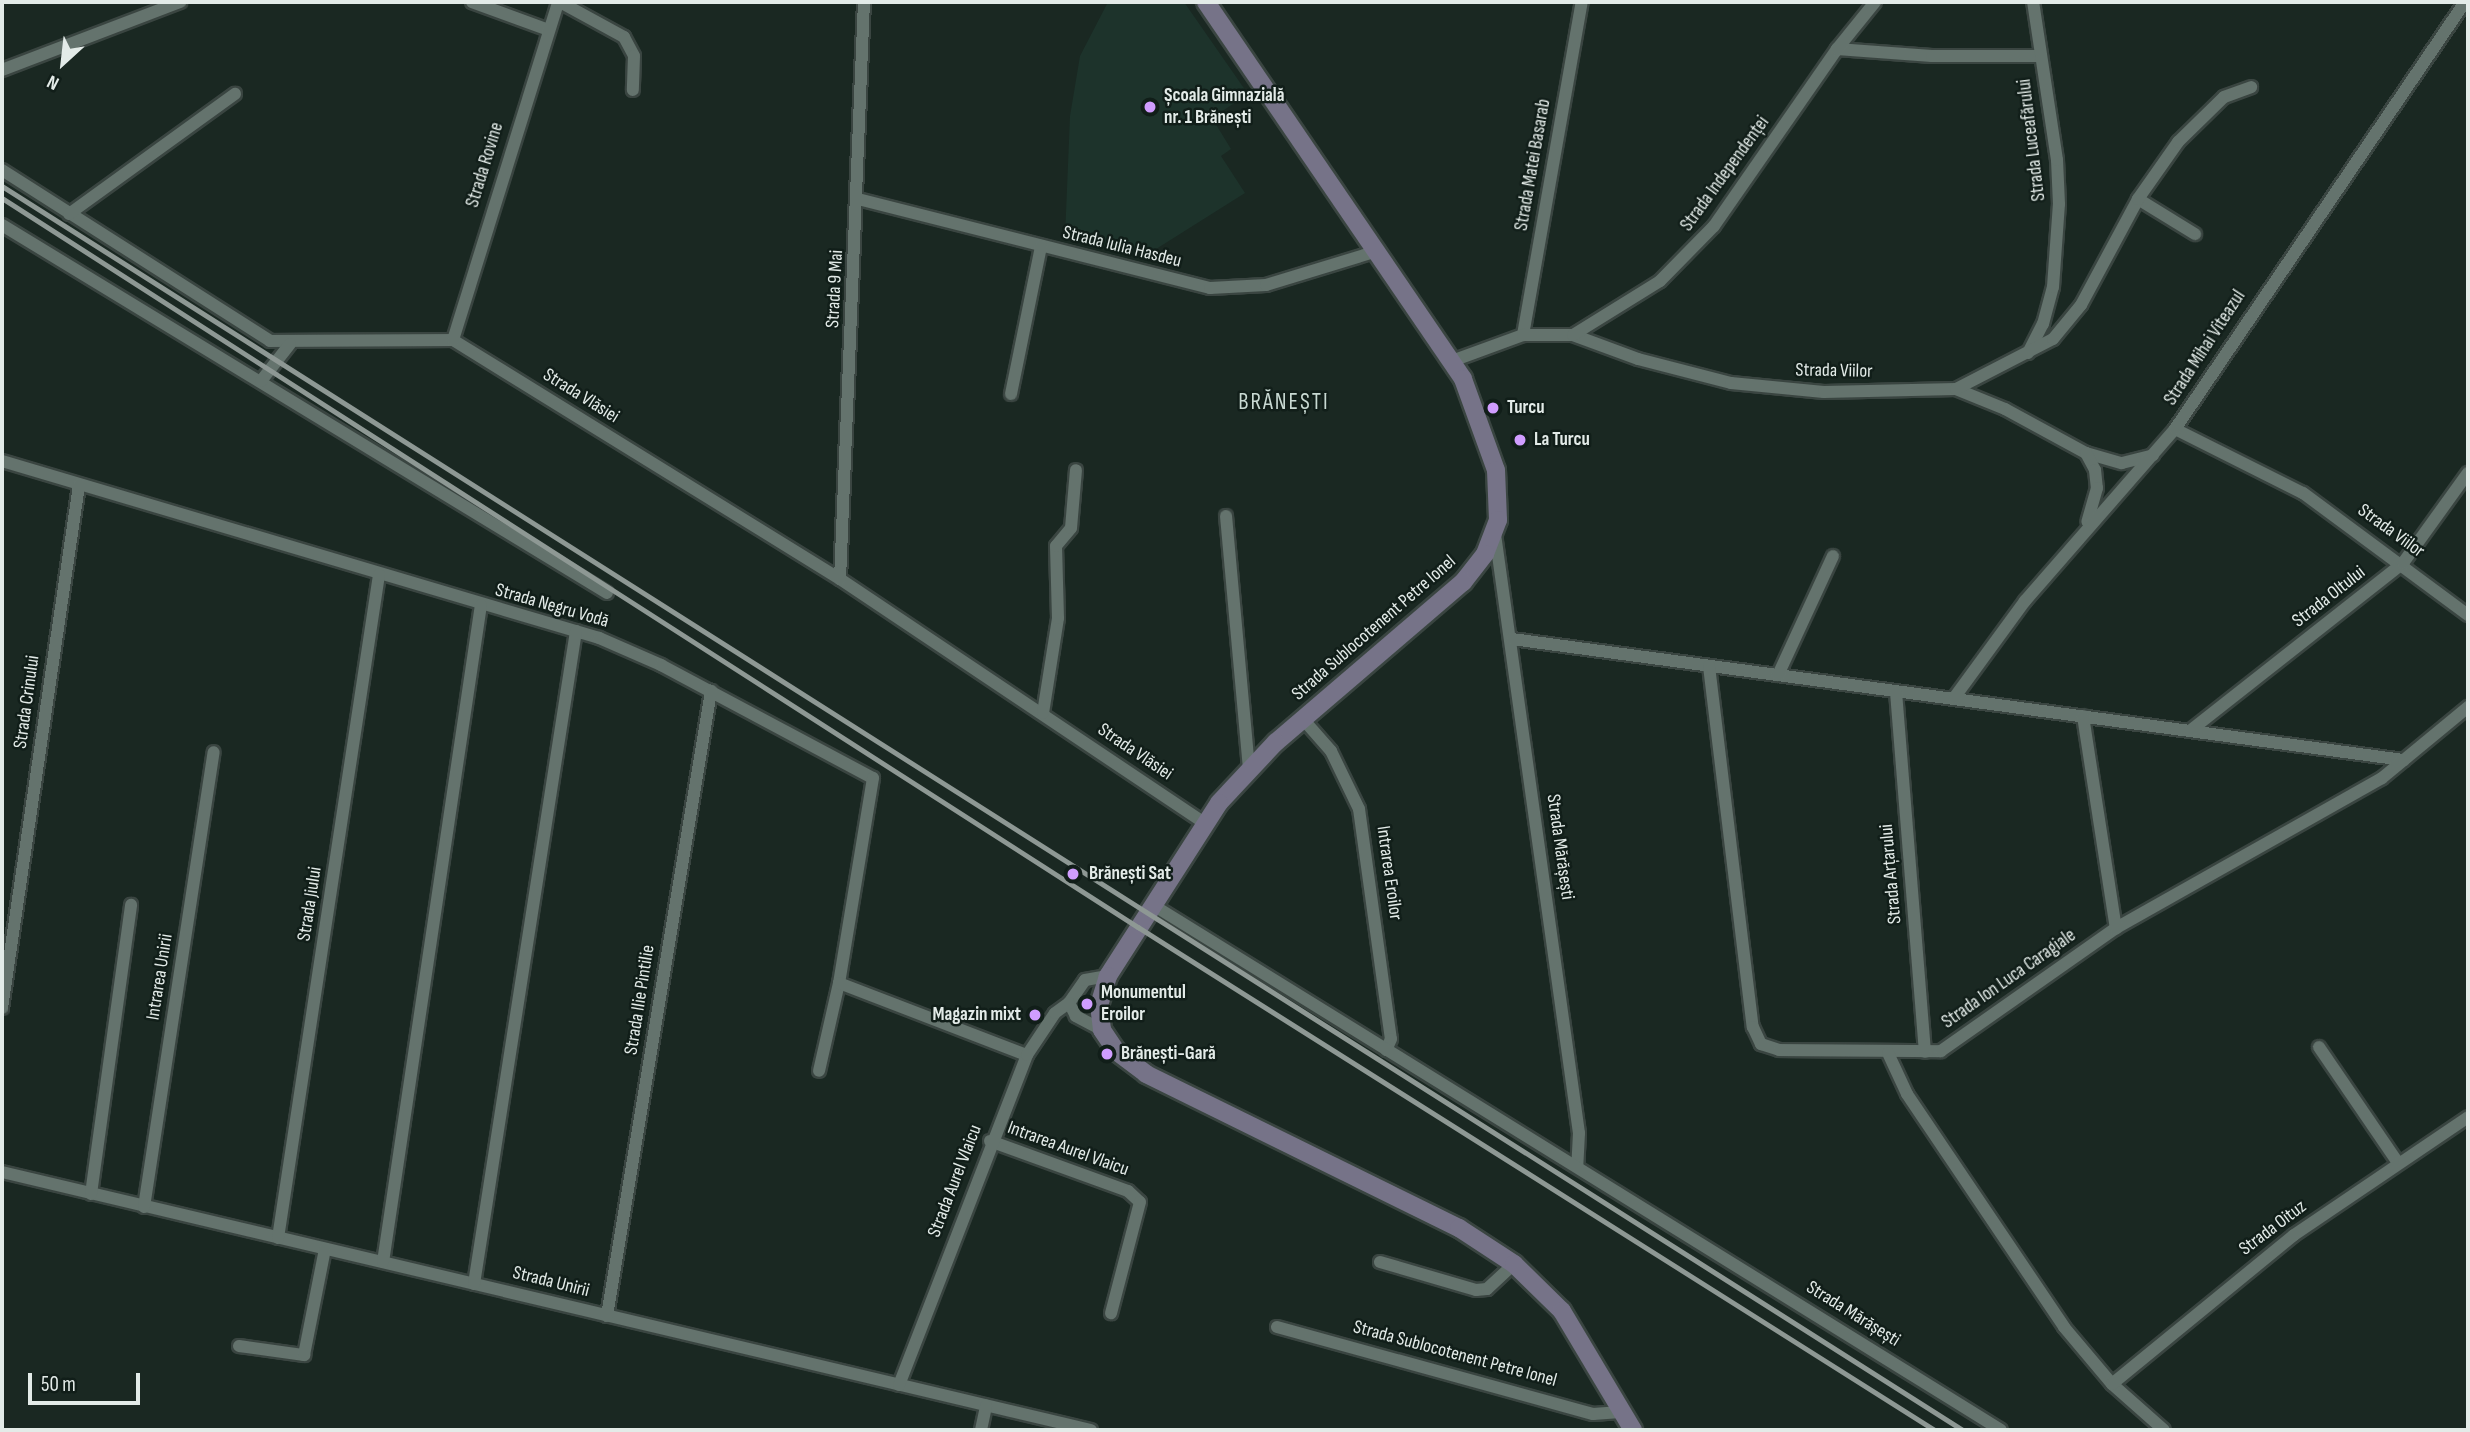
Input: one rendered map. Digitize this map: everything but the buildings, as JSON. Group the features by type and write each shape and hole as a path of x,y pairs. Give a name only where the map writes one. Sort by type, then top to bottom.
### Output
{"main road":[{"name":"Strada Sublocotenent Petre Ionel","path":"1102,1030 1099,1005 1108,976 1205,822 1249,767 1302,718 1463,582 1495,534 1500,505 1496,470 1473,400 1452,361 1206,2"},
{"path":"1102,1030 1116,1051 1146,1074 1449,1222 1514,1264 1562,1311 1633,1430"}],"street":[{"path":"2,70 180,2"},
{"path":"472,2 546,29"},
{"path":"559,2 624,37 634,57 633,90"},
{"name":"Strada Rovine","path":"453,340 546,29 559,2"},
{"name":"Strada 9 Mai","path":"840,579 858,199 864,2"},
{"name":"Strada Matei Basarab","path":"1523,335 1582,2"},
{"name":"Strada Independenței","path":"1573,335 1660,281 1696,247 1837,49 1875,2"},
{"name":"Strada Luceafărului","path":"2028,353 2051,297 2058,230 2057,160 2033,2"},
{"name":"Strada Mihai Viteazul","path":"1954,698 2025,601 2175,429 2465,2"},
{"path":"1837,49 1932,56 2041,56"},
{"path":"1956,389 2053,339 2068,324 2138,199 2199,119 2224,97 2251,87"},
{"path":"69,214 235,94"},
{"path":"2,170 260,337 290,344 453,340"},
{"name":"Strada Iulia Hasdeu","path":"858,199 1041,246 1230,290 1266,285 1377,251"},
{"path":"2138,199 2195,234"},
{"path":"2,225 607,593"},
{"path":"1012,394 1041,246"},
{"path":"1452,361 1523,335 1573,335"},
{"name":"Strada Viilor","path":"1573,335 1638,359 1731,383 1824,392 1956,389 2005,409 2086,453 2122,463 2154,454"},
{"name":"Strada Vlăsiei","path":"453,340 840,579 1205,822"},
{"path":"261,381 290,344"},
{"name":"Strada Viilor","path":"2175,429 2303,494 2403,563 2468,615"},
{"path":"2083,533 2097,488 2095,470 2086,453"},
{"name":"Strada Negru Vodă","path":"2,461 379,575 576,631 639,655 873,778 839,983 819,1071"},
{"path":"1043,713 1058,618 1056,546 1071,528 1076,470"},
{"name":"Strada Oltului","path":"2191,730 2403,563 2468,473"},
{"name":"Strada Crinului","path":"2,1008 79,485"},
{"path":"1226,516 1249,767"},
{"name":"Strada Mărășești","path":"1495,534 1512,639 1579,1133 1577,1166"},
{"path":"1778,675 1833,556"},
{"name":"Strada Jiului","path":"278,1238 379,575"},
{"path":"383,1262 481,605"},
{"path":"474,1284 576,631"},
{"path":"1512,639 2404,760"},
{"name":"Strada Ion Luca Caragiale","path":"1709,666 1755,1037 1769,1049 1888,1053 1941,1051 2116,928 2347,800 2404,760 2468,707"},
{"name":"Strada Ilie Pintilie","path":"607,1316 711,691"},
{"name":"Strada Arțarului","path":"1896,692 1925,1052"},
{"path":"2083,716 2116,928"},
{"name":"Intrarea Eroilor","path":"1302,718 1331,751 1359,809 1391,1039 1386,1050"},
{"name":"Intrarea Unirii","path":"144,1207 214,752"},
{"path":"91,1194 131,905"},
{"name":"Strada Mărășești","path":"1153,905 2001,1430"},
{"path":"1102,1030 1076,1016 1069,1003 1085,980 1108,976"},
{"path":"839,983 1027,1055"},
{"name":"Strada Aurel Vlaicu","path":"899,1385 990,1141 1027,1055 1055,1013 1069,1003"},
{"path":"2319,1047 2399,1163"},
{"path":"1888,1053 1908,1094 2064,1327 2112,1384 2164,1430"},
{"name":"Strada Oituz","path":"2112,1384 2294,1236 2468,1117"},
{"name":"Intrarea Aurel Vlaicu","path":"990,1141 1128,1191 1140,1202 1111,1313"},
{"name":"Strada Unirii","path":"2,1172 1090,1430"},
{"path":"239,1346 304,1355 325,1249"},
{"path":"1380,1262 1476,1290 1487,1289 1514,1264"},
{"name":"Strada Sublocotenent Petre Ionel","path":"1277,1327 1593,1414 1623,1412"},
{"path":"981,1430 986,1406"}],"shaded area":[{"path":"1108,2 1184,2 1248,94 1212,118 1231,149 1221,156 1245,193 1145,256 1065,237 1070,116 1080,56"}],"railway":[{"path":"2,186 1963,1430"},
{"path":"2,198 1138,927 1935,1430"}],"place":[{"name":"Școala Gimnazială nr. 1 Brănești","path":"1150,107"},
{"name":"Turcu","path":"1493,408"},
{"name":"La Turcu","path":"1520,440"},
{"name":"Brănești Sat","path":"1073,874"},
{"name":"Monumentul Eroilor","path":"1087,1004"},
{"name":"Magazin mixt","path":"1035,1015"},
{"name":"Brănești-Gară","path":"1107,1054"}],"district":[{"name":"BRĂNEȘTI","path":"1284,402"}]}
